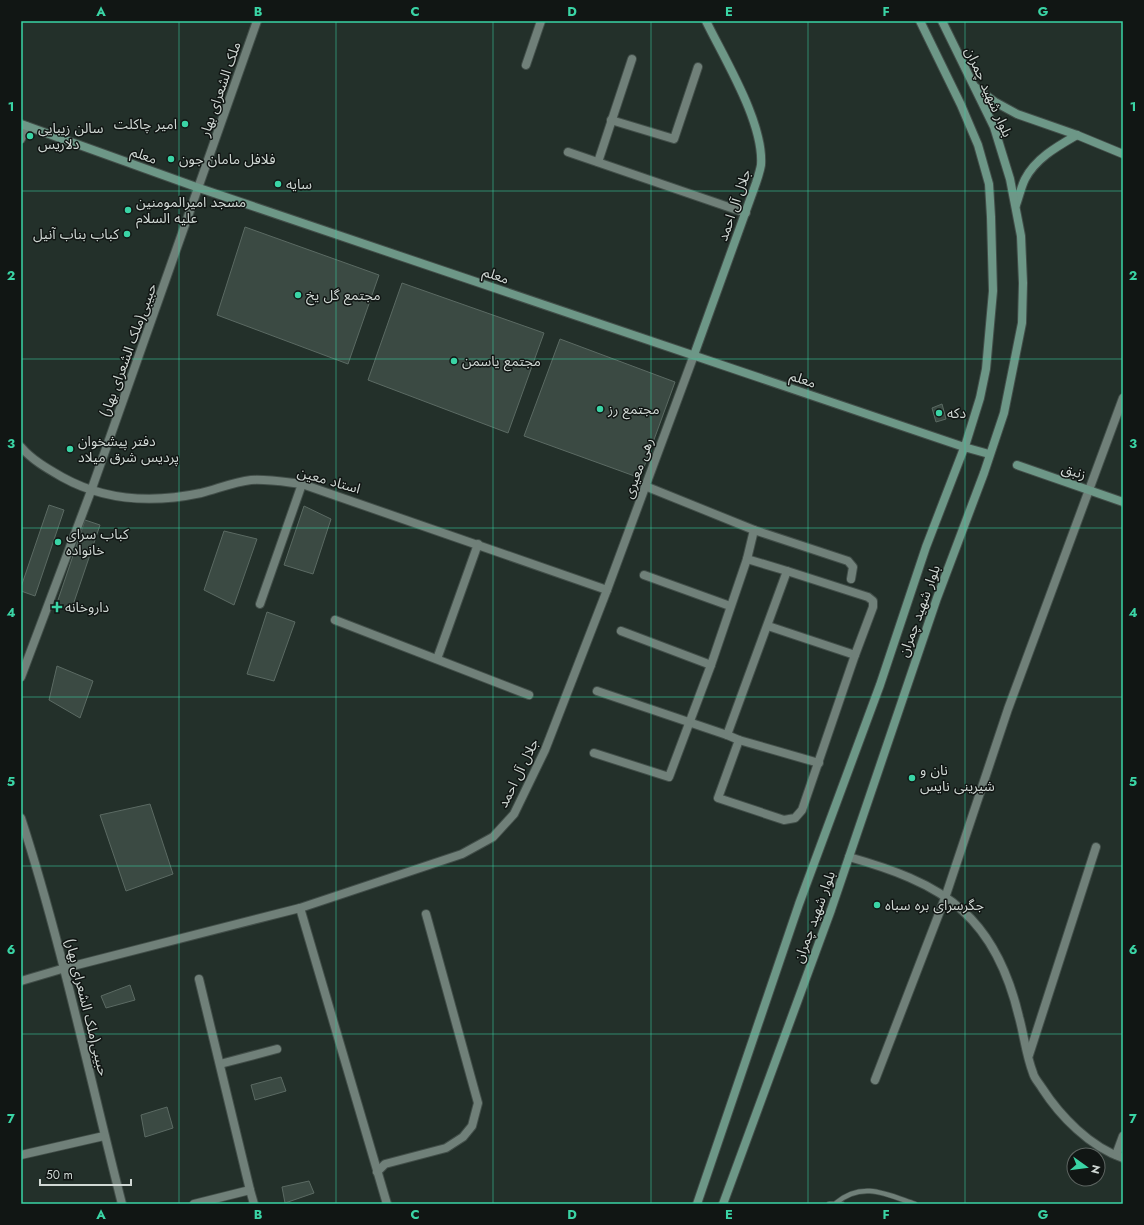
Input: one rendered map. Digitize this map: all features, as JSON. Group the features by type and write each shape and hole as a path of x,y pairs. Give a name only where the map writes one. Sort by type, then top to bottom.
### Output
{"main road":[{"name":"جلال آل احمد","path":"694,355 746,213 761,165 759,141 753,116 706,21"},
{"name":"بلوار شهید چمران","path":"697,1204 799,904 880,685 926,547 964,447 980,398 986,369 993,291 992,217 989,184 978,145 970,125 920,21"},
{"name":"بلوار شهید چمران","path":"723,1204 849,857 883,753 1004,413 1022,323 1023,283 1021,236 1010,179 994,127 942,21"},
{"path":"974,86 995,102 1017,114 1077,135 1123,154"},
{"name":"معلم","path":"24,125 199,188 964,447 989,454"},
{"path":"1016,207 1026,178 1038,163 1053,149 1077,135"},
{"name":"زنبق","path":"1017,465 1123,502"}],"street":[{"name":"ملک الشعرای بهار","path":"199,188 257,21"},
{"path":"526,65 541,21"},
{"path":"598,162 632,59"},
{"path":"611,120 674,139 698,67"},
{"path":"21,139 24,125"},
{"path":"568,152 746,213"},
{"name":"حبیبی(ملک الشعرای بهار)","path":"21,677 91,491 199,188"},
{"name":"رهی معیری","path":"607,590 694,355"},
{"path":"874,1080 945,898 1008,709 1123,398"},
{"name":"استاد معین","path":"21,447 46,468 91,491 121,497 155,500 201,493 250,480 302,484 607,590"},
{"path":"260,604 302,484"},
{"path":"645,486 754,530 848,561 853,567 851,579"},
{"path":"594,753 669,777 730,606 754,530"},
{"path":"437,659 478,544"},
{"path":"739,740 718,798 784,820 795,818 802,810 854,655 873,607 873,601 868,597 746,559"},
{"path":"727,735 787,571"},
{"path":"644,574 730,606"},
{"name":"جلال آل احمد","path":"21,981 65,968 300,908 462,854 494,837 514,814 545,750 607,590"},
{"path":"335,620 529,695"},
{"path":"768,626 854,655"},
{"path":"621,631 710,664"},
{"path":"598,691 690,721 739,740 819,763"},
{"name":"حبیبی(ملک الشعرای بهار)","path":"21,818 38,869 65,968 104,1136 122,1204"},
{"path":"1028,1056 1096,847"},
{"path":"849,857 880,866 912,880 945,898 964,911 984,936 1006,974 1019,1015 1033,1074 1055,1108 1082,1134 1119,1157 1123,1136"},
{"path":"300,908 387,1204"},
{"path":"377,1172 385,1164 446,1148 463,1137 472,1126 478,1103 426,914"},
{"path":"199,978 254,1204"},
{"path":"220,1064 277,1049"},
{"path":"21,1155 104,1136"},
{"path":"194,1204 250,1190"}],"lane":[{"path":"836,1203 845,1195 867,1190 887,1194 915,1204"},
{"path":"829,1204 842,1204"}],"building":[{"name":"مجتمع گل یخ","path":"245,227 379,275 348,364 217,315"},
{"name":"مجتمع یاسمن","path":"402,283 544,333 508,433 368,380"},
{"name":"مجتمع رز","path":"560,339 675,382 640,478 524,436"},
{"name":"دکه","path":"942,404 946,419 936,422 932,408"},
{"path":"49,505 64,510 35,596 21,591 21,587"},
{"path":"304,506 331,519 313,574 284,565"},
{"path":"85,520 100,525 71,611 56,606"},
{"path":"224,531 257,539 234,605 204,590"},
{"path":"267,612 295,622 274,681 247,674"},
{"path":"57,666 93,681 80,718 49,700"},
{"path":"150,804 173,874 126,891 100,815"},
{"path":"130,985 135,1000 106,1008 101,996"},
{"path":"281,1077 286,1091 255,1100 251,1085"},
{"path":"167,1107 173,1128 145,1137 141,1115"},
{"path":"309,1181 314,1193 285,1203 282,1187"}],"place":[{"name":"امیر چاکلت","path":"185,124"},
{"name":"سالن زیبایی دلاریس","path":"30,136"},
{"name":"فلافل مامان جون","path":"171,159"},
{"name":"سایه","path":"278,184"},
{"name":"مسجد امیرالمومنین علیه السلام","path":"128,210"},
{"name":"کباب بناب آنیل","path":"127,234"},
{"name":"مجتمع گل یخ","path":"298,295"},
{"name":"مجتمع یاسمن","path":"454,361"},
{"name":"مجتمع رز","path":"600,409"},
{"name":"دکه","path":"939,413"},
{"name":"دفتر پیشخوان پردیس شرق میلاد","path":"70,449"},
{"name":"کباب سرای خانواده","path":"58,542"},
{"name":"داروخانه","path":"57,607"},
{"name":"نان و شیرینی نایس","path":"912,778"},
{"name":"جگرسرای بره سباه","path":"877,905"}]}
